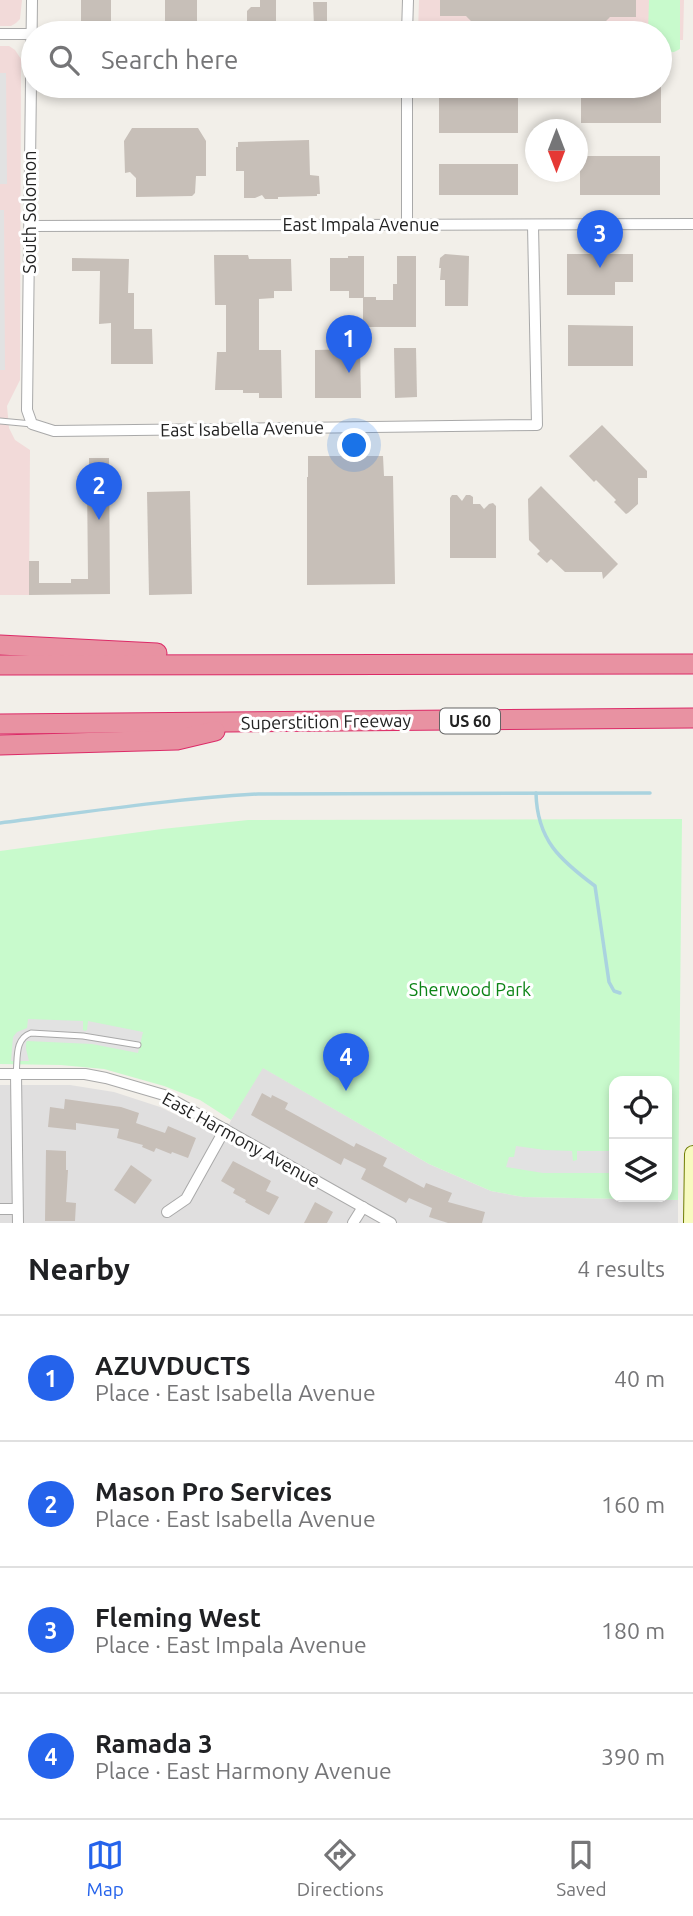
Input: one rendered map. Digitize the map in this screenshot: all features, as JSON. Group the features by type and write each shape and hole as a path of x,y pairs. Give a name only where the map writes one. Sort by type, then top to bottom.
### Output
{"highway":[{"path":"0,645 410,664"},
{"path":"0,665 693,664"},
{"name":"Superstition Freeway","path":"0,724 693,718"},
{"path":"0,745 177,740 247,723"}],"street":[{"name":"South Solomon","path":"31,21 32,0"},
{"path":"407,21 408,0"},
{"path":"0,34 21,34"},
{"name":"South Solomon","path":"30,98 27,410 32,424"},
{"path":"407,98 407,225"},
{"name":"East Impala Avenue","path":"30,226 693,224"},
{"name":"East Isabella Avenue","path":"32,424 54,431 537,425 533,225"},
{"name":"East Harmony Avenue","path":"0,1074 85,1074 164,1095 391,1223"},
{"path":"16,1074 18,1223"},
{"path":"167,1212 186,1199 225,1129"},
{"path":"692,1223 693,1154"},
{"path":"353,1223 363,1207"},
{"path":"0,1209 17,1209"}],"lane":[{"path":"0,421 32,424"},
{"path":"16,1074 20,1041 23,1036 31,1033 83,1036 138,1045"}],"shaded area":[{"path":"0,0 22,0 20,19 11,26 0,26"},
{"path":"419,0 684,0 683,40 672,40 672,21 418,21"},
{"path":"0,46 9,46 21,59 20,380 7,406 9,428 15,440 30,450 29,595 0,595"},
{"path":"0,73 6,73 7,184 0,184"},
{"path":"0,210 4,210 5,370 0,370"},
{"path":"28,1019 83,1021 85,1031 88,1021 143,1032 138,1053 92,1044 27,1041 29,1061 11,1061 13,1037 27,1028"},
{"path":"262,1067 429,1164 491,1191 523,1197 609,1199 609,1202 678,1200 678,1223 0,1223 0,1085 70,1085 114,1092 160,1107 224,1138 231,1120"},
{"path":"516,1146 572,1151 573,1161 577,1160 577,1151 609,1151 609,1173 543,1173 506,1167 509,1157 514,1157"}],"green space":[{"path":"649,0 680,0 680,49 672,52 672,21 648,21"},
{"name":"Sherwood Park","path":"682,819 678,1200 672,1200 672,1076 609,1076 609,1199 523,1197 491,1191 429,1164 263,1068 231,1120 200,1100 164,1086 104,1069 0,1064 0,851 248,820"}],"building":[{"path":"81,0 111,0 111,21 81,21"},
{"path":"165,0 197,0 197,21 165,21"},
{"path":"260,0 276,0 276,21 247,21 247,11 251,7 260,7"},
{"path":"440,0 636,0 636,17 610,17 606,21 471,21 466,16 440,16"},
{"path":"313,2 327,2 327,21 314,21"},
{"path":"439,98 518,98 518,133 439,133"},
{"path":"581,98 661,98 661,123 588,123 588,119 581,119"},
{"path":"132,128 198,128 206,141 206,176 196,176 195,193 192,196 136,197 136,178 130,172 125,173 124,141"},
{"path":"309,140 310,175 319,176 320,194 278,199 265,199 262,195 244,198 244,171 236,171 238,142"},
{"path":"588,156 660,156 660,195 580,195 580,182 588,182"},
{"path":"439,164 518,164 518,195 439,195"},
{"path":"445,254 469,256 468,306 445,306 445,280 440,280 439,268 440,258"},
{"path":"567,254 633,254 633,282 615,282 615,295 567,295"},
{"path":"214,255 248,255 249,259 291,259 292,291 274,291 274,298 259,299 259,350 281,350 282,398 259,398 259,393 243,393 243,390 215,390 217,352 226,352 226,305 215,305"},
{"path":"364,256 364,297 393,300 393,284 397,284 397,256 416,256 416,327 363,327 363,298 349,298 349,291 330,291 330,258"},
{"path":"72,258 129,259 128,293 134,293 134,329 152,329 153,364 111,364 111,323 99,324 100,271 72,271"},
{"path":"568,325 633,326 633,366 568,366"},
{"path":"394,348 416,348 417,397 395,398"},
{"path":"360,349 361,398 315,398 315,350"},
{"path":"602,425 647,471 647,478 638,478 638,504 626,514 614,502 616,500 569,456"},
{"path":"308,456 383,456 384,476 393,476 395,584 307,585"},
{"path":"89,458 109,458 110,594 29,595 29,561 39,561 39,583 71,583 71,579 88,579"},
{"path":"541,486 618,564 603,579 602,572 565,572 551,559 547,563 537,554 540,551 529,540 528,499"},
{"path":"190,491 192,594 149,595 147,492"},
{"path":"452,495 457,495 462,501 466,495 470,495 473,497 473,504 480,504 484,509 493,503 496,506 496,558 450,558"},
{"path":"262,1093 288,1103 285,1109 354,1147 356,1143 387,1158 383,1166 424,1188 426,1183 452,1193 448,1202 485,1212 482,1223 448,1223 429,1217 432,1208 409,1198 406,1203 361,1179 366,1169 344,1158 341,1165 251,1115"},
{"path":"65,1099 121,1107 139,1113 136,1123 165,1133 168,1126 196,1138 188,1158 156,1148 154,1152 142,1147 143,1145 117,1138 119,1129 76,1123 76,1130 48,1127 50,1107 64,1109"},
{"path":"46,1150 66,1151 66,1202 76,1203 75,1221 45,1221"},
{"path":"233,1161 271,1181 266,1191 279,1197 269,1215 245,1202 246,1200 233,1193 235,1189 221,1181"},
{"path":"131,1165 152,1180 135,1204 114,1190"},
{"path":"315,1202 333,1212 327,1223 304,1223"}],"waterway":[{"path":"536,793 537,809 546,836 561,858 595,886 609,982 614,991 620,993"},
{"path":"0,823 161,802 258,794 650,793"}],"place":[{"name":"Fleming West","path":"600,268"},
{"name":"AZUVDUCTS","path":"349,373"},
{"name":"Mason Pro Services","path":"99,520"},
{"name":"Ramada 3","path":"346,1091"}]}
